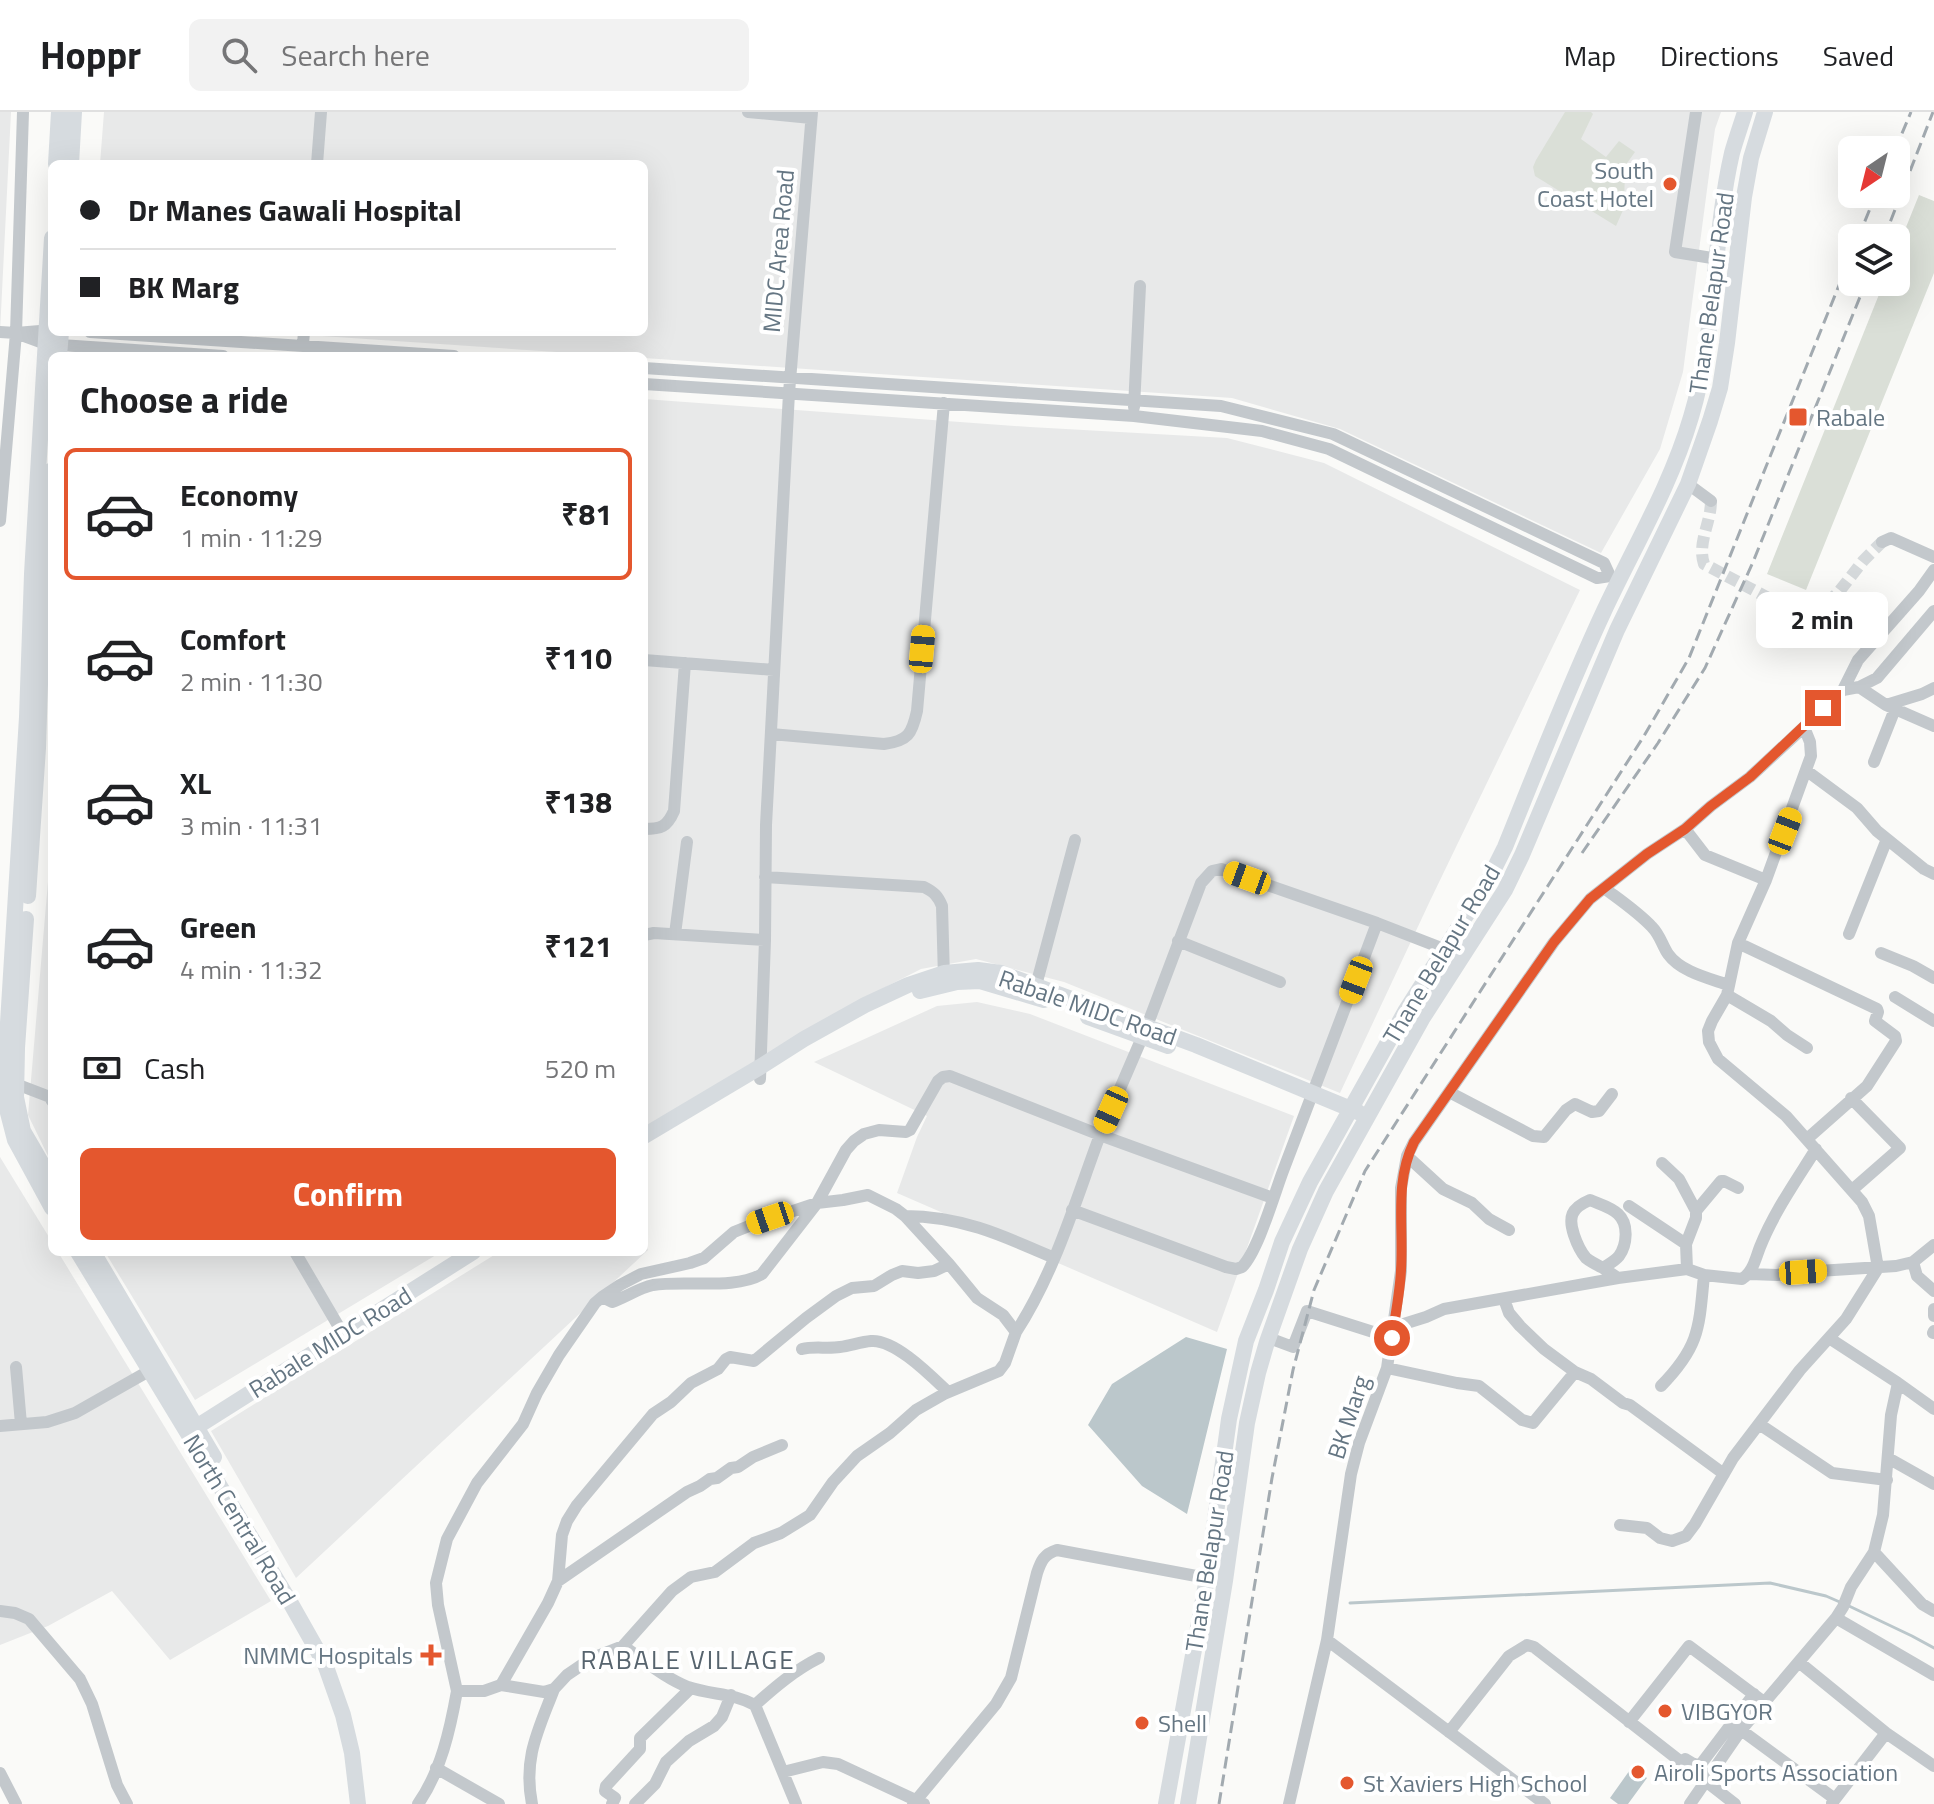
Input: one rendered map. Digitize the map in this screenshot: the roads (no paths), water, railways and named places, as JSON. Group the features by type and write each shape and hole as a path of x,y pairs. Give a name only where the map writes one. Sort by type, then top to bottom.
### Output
{"main road":[{"path":"56,160 59,112"},
{"path":"71,160 74,112"},
{"name":"Thane Belapur Road","path":"1166,1804 1207,1578 1229,1419 1246,1341 1282,1242 1347,1113 1400,1019 1488,881 1505,847 1615,578 1671,476 1692,415 1708,340 1725,194 1732,154 1745,112"},
{"name":"Thane Belapur Road","path":"1188,1804 1225,1581 1247,1423 1269,1338 1300,1249 1326,1191 1422,1019 1505,890 1617,630 1688,484 1720,388 1744,197 1751,158 1765,112"},
{"path":"48,468 38,748 16,1084 23,1131 48,1174"},
{"path":"48,524 41,619 27,717 4,1087 15,1140 48,1201"},
{"name":"Rabale MIDC Road","path":"648,1143 680,1120 873,1006 919,992 944,979 980,981 1035,991 1145,1032 1182,1051 1310,1098 1364,1122"},
{"name":"Rabale MIDC Road","path":"648,1134 680,1120"},
{"name":"North Central Road","path":"81,1256 154,1368 331,1659 356,1734 366,1804"},
{"name":"North Central Road","path":"95,1256 154,1368"},
{"name":"Rabale MIDC Road","path":"189,1425 461,1256"},
{"name":"North Central Road","path":"189,1425 325,1664 343,1715 358,1804"}],"street":[{"path":"0,521 16,333 23,112"},
{"path":"317,160 321,112"},
{"path":"748,112 811,115"},
{"path":"1696,112 1675,252 1718,259"},
{"name":"MIDC Area Road","path":"760,1073 766,825 774,670 790,377 811,115"},
{"path":"1134,416 1140,286"},
{"path":"0,332 183,352"},
{"path":"135,336 333,352"},
{"path":"648,368 1221,406 1333,434 1604,563 1615,578"},
{"path":"707,388 708,372"},
{"path":"648,384 1134,416 1262,431 1329,449 1597,578 1615,578"},
{"path":"771,734 884,744 899,742 914,727 944,403"},
{"path":"1262,431 1266,416"},
{"path":"1384,476 1391,462"},
{"path":"1688,484 1711,501"},
{"path":"1882,542 1891,538 1934,557"},
{"name":"BK Marg","path":"1289,1804 1327,1640 1351,1474 1387,1368 1401,1271 1401,1188 1407,1156 1414,1142 1554,942 1590,899 1750,777 1843,690 1858,660 1934,570"},
{"path":"1843,690 1859,687 1877,678 1934,611"},
{"path":"648,660 774,670"},
{"path":"648,829 662,828 674,811 685,663"},
{"path":"1859,687 1890,707 1934,726"},
{"path":"1890,707 1934,688"},
{"path":"1874,762 1890,707"},
{"path":"1620,1525 1647,1528 1660,1538 1672,1541 1686,1536 1759,1424 1800,1370 1846,1319 1878,1268 1869,1216 1862,1202 1786,1116 1718,1059 1709,1042 1708,1031 1728,990 1738,943 1766,880 1807,771 1811,756 1804,727"},
{"path":"1807,771 1857,808 1877,831 1934,874"},
{"path":"1685,829 1705,855 1766,880"},
{"path":"1849,934 1887,839"},
{"path":"1035,991 1075,840"},
{"path":"675,934 687,842"},
{"path":"532,1804 528,1776 531,1754 554,1689 567,1675 592,1658 623,1646 672,1591 691,1577 715,1572 754,1543 781,1533 810,1515 833,1482 857,1456 916,1410 948,1392 999,1371 1005,1363 1016,1332 1041,1289 1054,1258 1201,883 1212,871 1221,869 1444,949"},
{"path":"765,877 924,887 932,891 942,906 944,979"},
{"path":"1604,888 1650,924 1666,951 1678,963 1728,990 1807,1048"},
{"path":"1072,1210 1226,1267 1242,1267 1252,1253 1377,923"},
{"path":"648,934 765,940"},
{"path":"1178,941 1280,982"},
{"path":"1738,943 1878,1010 1875,1021 1891,1032 1896,1041 1867,1086 1851,1098 1811,1144 1750,1274"},
{"path":"1881,953 1934,978"},
{"path":"1895,997 1934,1021"},
{"path":"602,1297 612,1302 651,1285 756,1278 769,1267 817,1203 854,1141 870,1131 910,1130 943,1077 950,1076 1273,1198"},
{"path":"16,1084 48,1096"},
{"path":"1449,1092 1533,1136 1544,1137 1566,1110 1575,1104 1592,1112 1599,1111 1612,1094"},
{"path":"1851,1098 1900,1148 1852,1190"},
{"path":"1407,1156 1443,1189 1472,1203 1489,1219 1509,1230"},
{"path":"1662,1163 1679,1179 1696,1211 1686,1244 1687,1269"},
{"path":"1696,1211 1721,1181 1738,1188"},
{"path":"418,1804 427,1791 447,1741 457,1691 436,1583 447,1539 477,1483 523,1424 559,1355 602,1297 630,1278 704,1258 734,1232 817,1203 868,1195 905,1216 977,1298 1003,1315 1016,1332"},
{"path":"1603,1268 1622,1252 1625,1222 1615,1211 1590,1200 1580,1204 1571,1217 1570,1223 1579,1249 1590,1261 1618,1278"},
{"path":"1629,1206 1686,1244"},
{"path":"905,1216 930,1216 956,1221 1003,1235 1054,1258"},
{"path":"1269,1338 1293,1347 1307,1311 1393,1332 1444,1309 1618,1278 1687,1269 1704,1275 1742,1279 1750,1274 1878,1268 1913,1262 1934,1247"},
{"path":"297,1256 340,1329"},
{"path":"1913,1262 1917,1276 1934,1291"},
{"path":"501,1685 558,1581 562,1535 567,1521 653,1414 691,1383 718,1369 726,1359 754,1361 836,1296 852,1288 874,1286 902,1271 934,1271 949,1264"},
{"path":"1661,1386 1678,1368 1694,1342 1704,1275"},
{"path":"1504,1299 1509,1313 1544,1349 1630,1405 1724,1474"},
{"path":"1934,1309 1934,1316"},
{"path":"1829,1338 1934,1409"},
{"path":"802,1349 838,1348 878,1341 913,1362 948,1392"},
{"path":"16,1367 21,1424"},
{"path":"0,1426 47,1422 75,1413 154,1368"},
{"path":"1387,1368 1479,1386 1522,1420 1533,1423 1575,1372"},
{"path":"1690,1804 1759,1698 1800,1663 1840,1613 1851,1587 1874,1552 1883,1515 1891,1415 1898,1383"},
{"path":"1759,1424 1832,1473 1887,1480"},
{"path":"558,1581 687,1492 782,1445"},
{"path":"1888,1458 1934,1484"},
{"path":"783,1772 823,1762 838,1764 918,1802 996,1704 1011,1678 1037,1573 1041,1560 1049,1552 1057,1550 1207,1578"},
{"path":"1874,1552 1922,1604 1934,1611"},
{"path":"0,1611 29,1619 80,1679 92,1704 117,1785 127,1804"},
{"path":"1840,1613 1934,1675"},
{"path":"1327,1640 1545,1804"},
{"path":"1449,1732 1509,1656 1527,1645 1534,1647 1735,1804"},
{"path":"623,1646 677,1682 691,1688 744,1698 755,1705 796,1804"},
{"path":"1629,1722 1689,1646 1759,1698"},
{"path":"755,1705 803,1666 819,1658"},
{"path":"1800,1663 1886,1733 1934,1766"},
{"path":"457,1691 484,1691 501,1685 536,1692 554,1689"},
{"path":"612,1804 615,1798 605,1791 606,1786 640,1749 640,1738 691,1688"},
{"path":"635,1804 655,1784 666,1762 722,1717 731,1695"},
{"path":"1735,1732 1833,1802 1886,1733"},
{"path":"1661,1739 1695,1765 1701,1764 1735,1732"},
{"path":"436,1768 499,1804"},
{"path":"0,1773 10,1801"}],"waterway":[{"path":"1350,1603 1770,1583 1826,1596 1842,1603"},
{"path":"1849,1606 1934,1648"}],"tunnel":[{"path":"1711,501 1702,548 1704,564 1778,603 1809,608 1824,605 1882,542"}],"railway":[{"path":"1901,136 1911,112"},
{"path":"1889,224 1933,112"},
{"path":"1864,224 1870,208"},
{"path":"1219,1804 1272,1478 1293,1370 1314,1290 1365,1171 1644,736 1689,658 1838,288"},
{"path":"1582,853 1705,668 1753,562 1860,296"}],"place":[{"name":"South Coast Hotel","path":"1670,184"},
{"name":"Rabale","path":"1798,417"},
{"name":"NMMC Hospitals","path":"431,1655"},
{"name":"VIBGYOR","path":"1665,1711"},
{"name":"Shell","path":"1142,1723"},
{"name":"Airoli Sports Association","path":"1638,1772"},
{"name":"St Xaviers High School","path":"1347,1783"}],"district":[{"name":"RABALE VILLAGE","path":"688,1659"}]}
